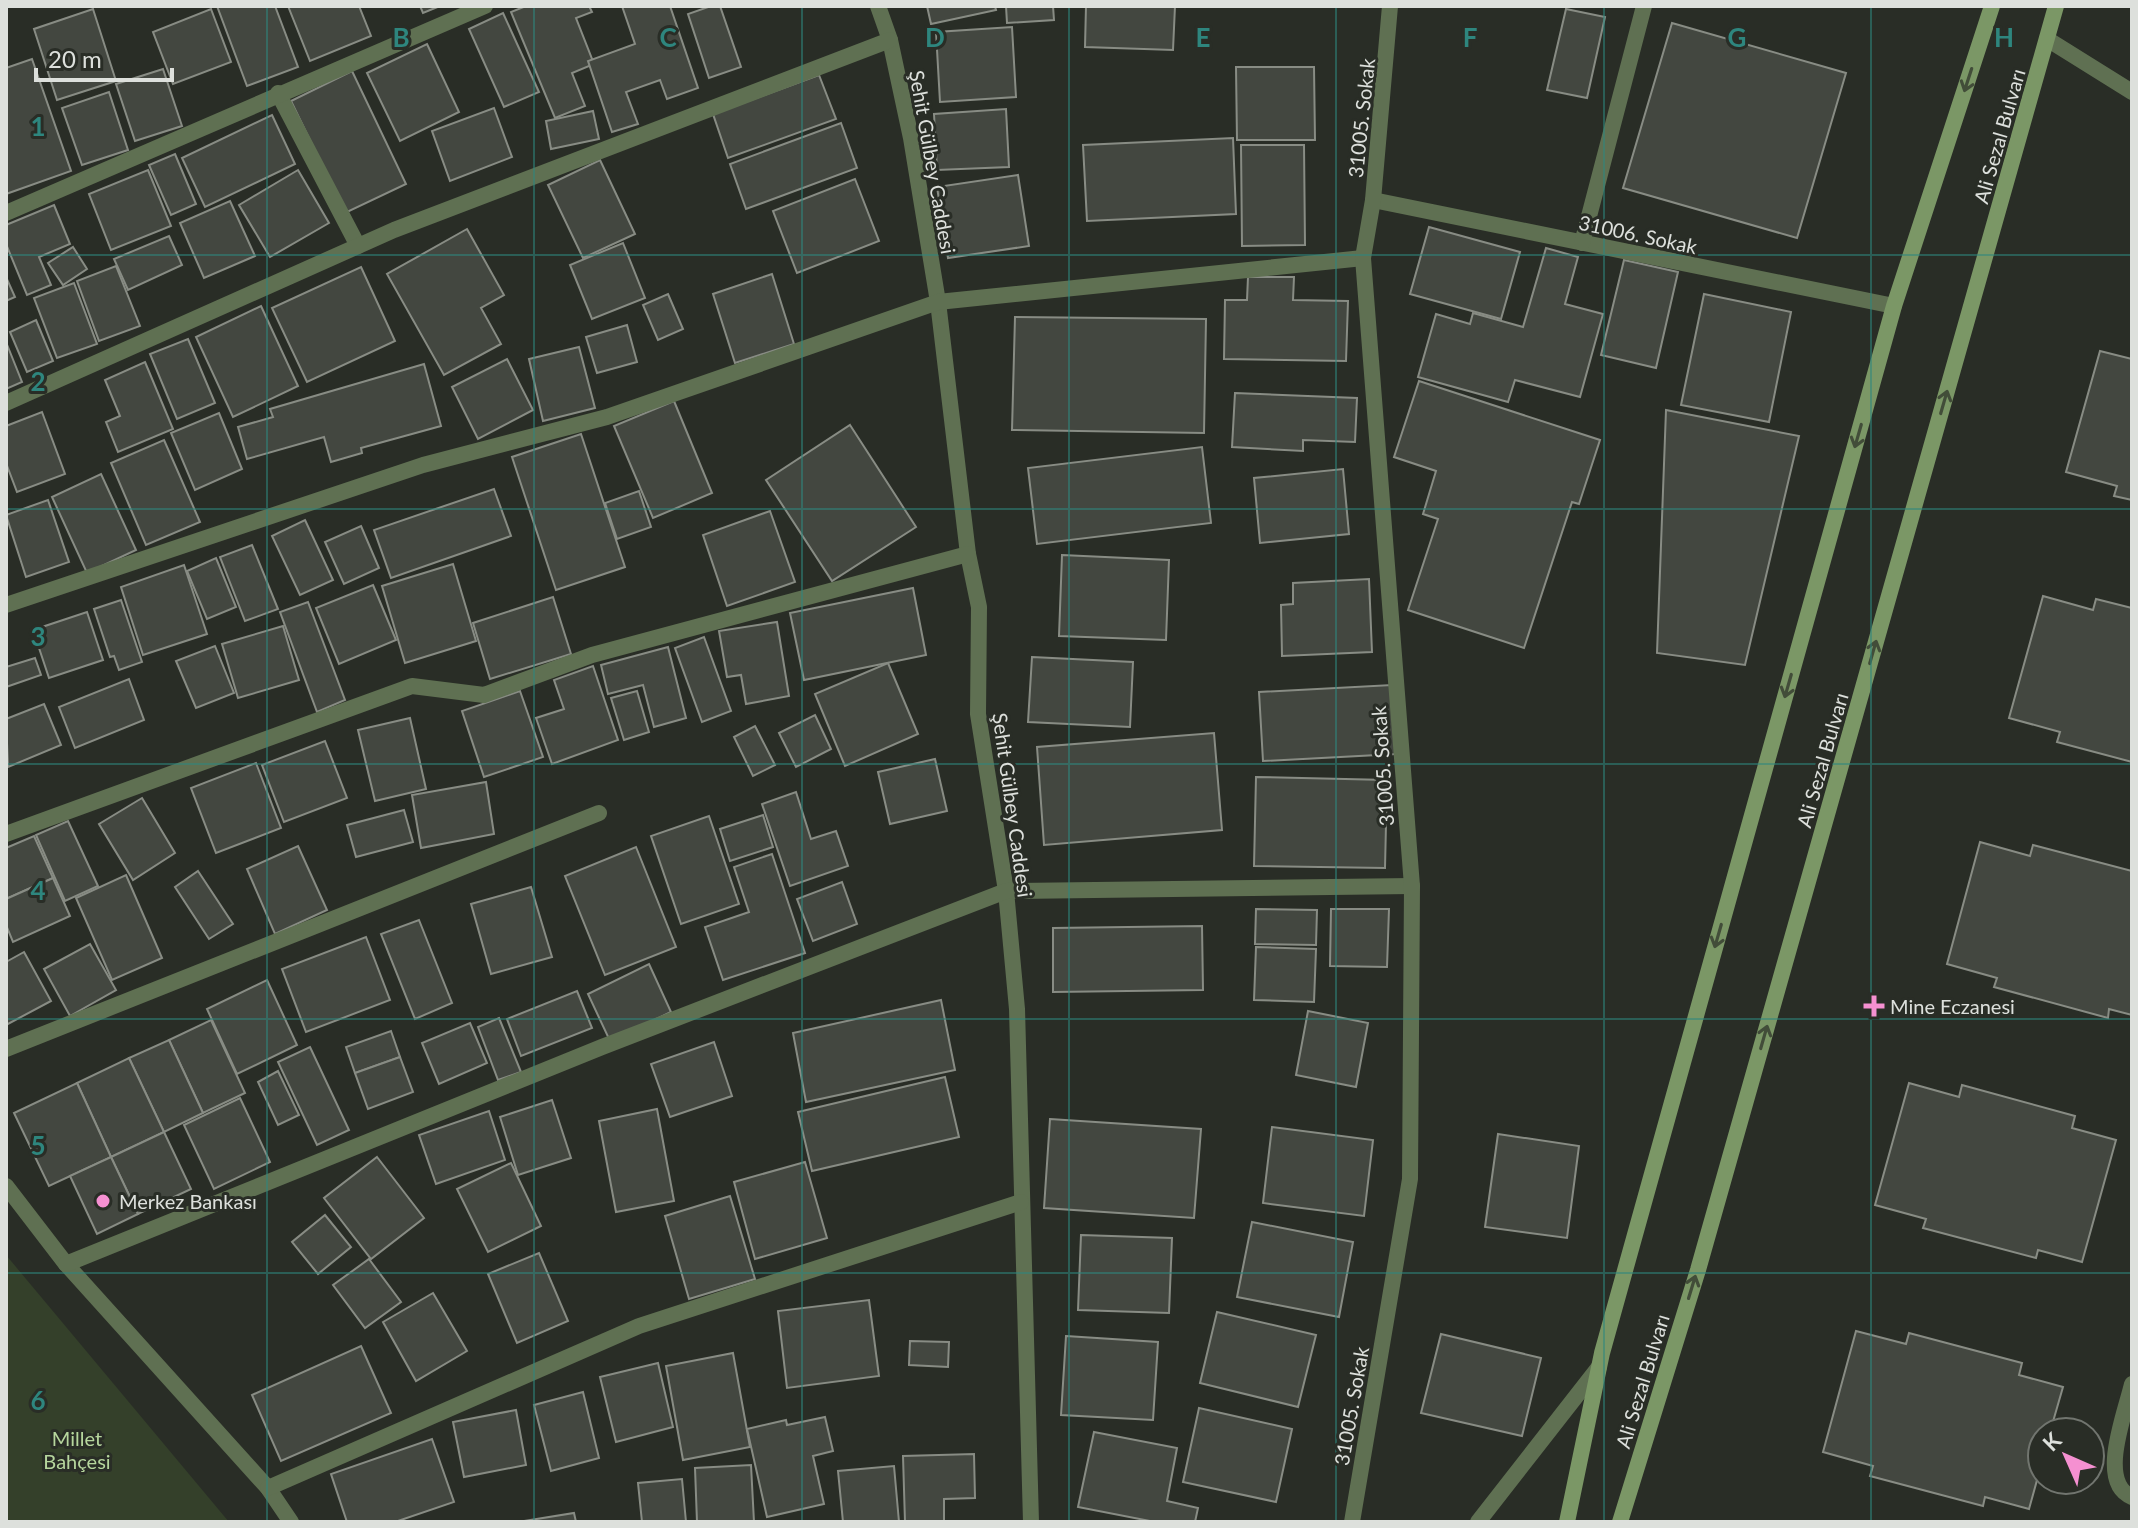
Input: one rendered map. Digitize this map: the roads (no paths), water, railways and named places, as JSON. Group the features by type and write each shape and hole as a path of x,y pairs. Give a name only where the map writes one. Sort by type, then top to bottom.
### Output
{"main road":[{"name":"Ali Sezal Bulvarı","path":"1567,1522 1599,1367 1894,306 1992,6"},
{"name":"Ali Sezal Bulvarı","path":"1620,1522 1698,1270 2056,6"}],"street":[{"path":"6,213 485,6"},
{"name":"Şehit Gülbey Caddesi","path":"878,6 890,40 911,138 938,302 968,554 979,607 978,714 1006,891 1017,1009 1031,1522"},
{"name":"31005. Sokak","path":"1352,1522 1410,1179 1412,886 1363,258 1373,200 1390,6"},
{"path":"1582,243 1644,6"},
{"path":"2047,39 2132,92"},
{"path":"6,403 358,246 890,40"},
{"path":"278,93 358,246"},
{"name":"31006. Sokak","path":"1373,200 1894,306"},
{"path":"6,605 423,465 607,417 938,302 1363,258"},
{"path":"6,834 412,686 484,695 592,655 968,554"},
{"path":"6,1049 599,813"},
{"path":"66,1264 602,1047 1006,891 1412,886"},
{"path":"6,1186 66,1264 268,1488 291,1522"},
{"path":"268,1488 639,1326 1021,1202"},
{"path":"1478,1522 1599,1367"},
{"path":"2132,1384 2113,1465 2114,1481 2123,1494 2132,1497"}],"place":[{"name":"Mine Eczanesi","path":"1874,1006"},
{"name":"Merkez Bankası","path":"103,1201"}],"park label":[{"name":"Millet Bahçesi","path":"77,1450"}]}
